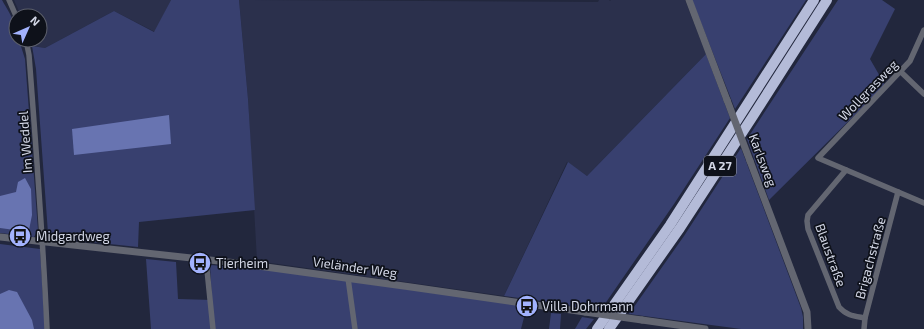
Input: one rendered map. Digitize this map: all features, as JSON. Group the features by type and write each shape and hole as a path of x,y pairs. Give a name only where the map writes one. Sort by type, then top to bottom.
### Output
{"highway":[{"name":"A 27","path":"597,329 670,225 814,0"},
{"name":"A 27","path":"609,329 680,228 827,0"}],"street":[{"name":"Karlsweg","path":"689,0 807,312 808,329"},
{"name":"Wollgrasweg","path":"846,170 818,158 901,72 910,61 924,30"},
{"name":"Im Weddel","path":"28,48 43,242"},
{"path":"901,72 924,94"},
{"path":"846,170 924,203"},
{"name":"Blaustraße","path":"846,170 808,214 808,229 839,307 848,315 865,318"},
{"name":"Brigachstraße","path":"864,329 865,318 898,192"},
{"name":"Vieländer Weg","path":"0,237 206,260 348,278 705,329"},
{"path":"43,242 47,329"},
{"path":"206,260 213,329"},
{"path":"348,278 355,329"}],"shaded area":[{"path":"0,0 2,0 8,11 8,48 22,48 25,59 38,230 34,237 0,233"},
{"path":"14,0 171,0 155,32 114,11 48,46 48,8 18,8"},
{"path":"171,0 239,0 248,99 255,210 139,222 138,247 53,238 48,233 36,69 32,48 48,48 48,46 114,11 154,32"},
{"path":"239,0 598,2 599,0 685,0 706,54 587,176 567,162 504,296 257,261 248,99"},
{"path":"692,0 806,0 735,109"},
{"path":"838,0 882,0 895,9 870,59 885,85 769,200 747,139"},
{"path":"706,54 730,118 674,204 600,311 504,296 568,162 587,176"},
{"path":"169,115 171,144 74,155 72,129"},
{"path":"741,148 801,308 803,329 741,329 629,314 684,236"},
{"path":"25,178 31,189 32,215 29,230 22,231 0,228 0,196 16,192 18,182"},
{"path":"0,244 40,249 45,329 0,329"},
{"path":"146,259 176,262 178,299 212,300 210,265 262,269 527,306 521,329 151,329"},
{"path":"9,290 17,292 32,320 34,329 0,329 0,294"},
{"path":"551,313 561,314 560,329 549,329"},
{"path":"582,317 594,319 586,329 575,329"}],"place":[{"name":"Midgardweg","path":"20,236"},
{"name":"Tierheim","path":"200,263"},
{"name":"Villa Dohrmann","path":"527,306"}]}
